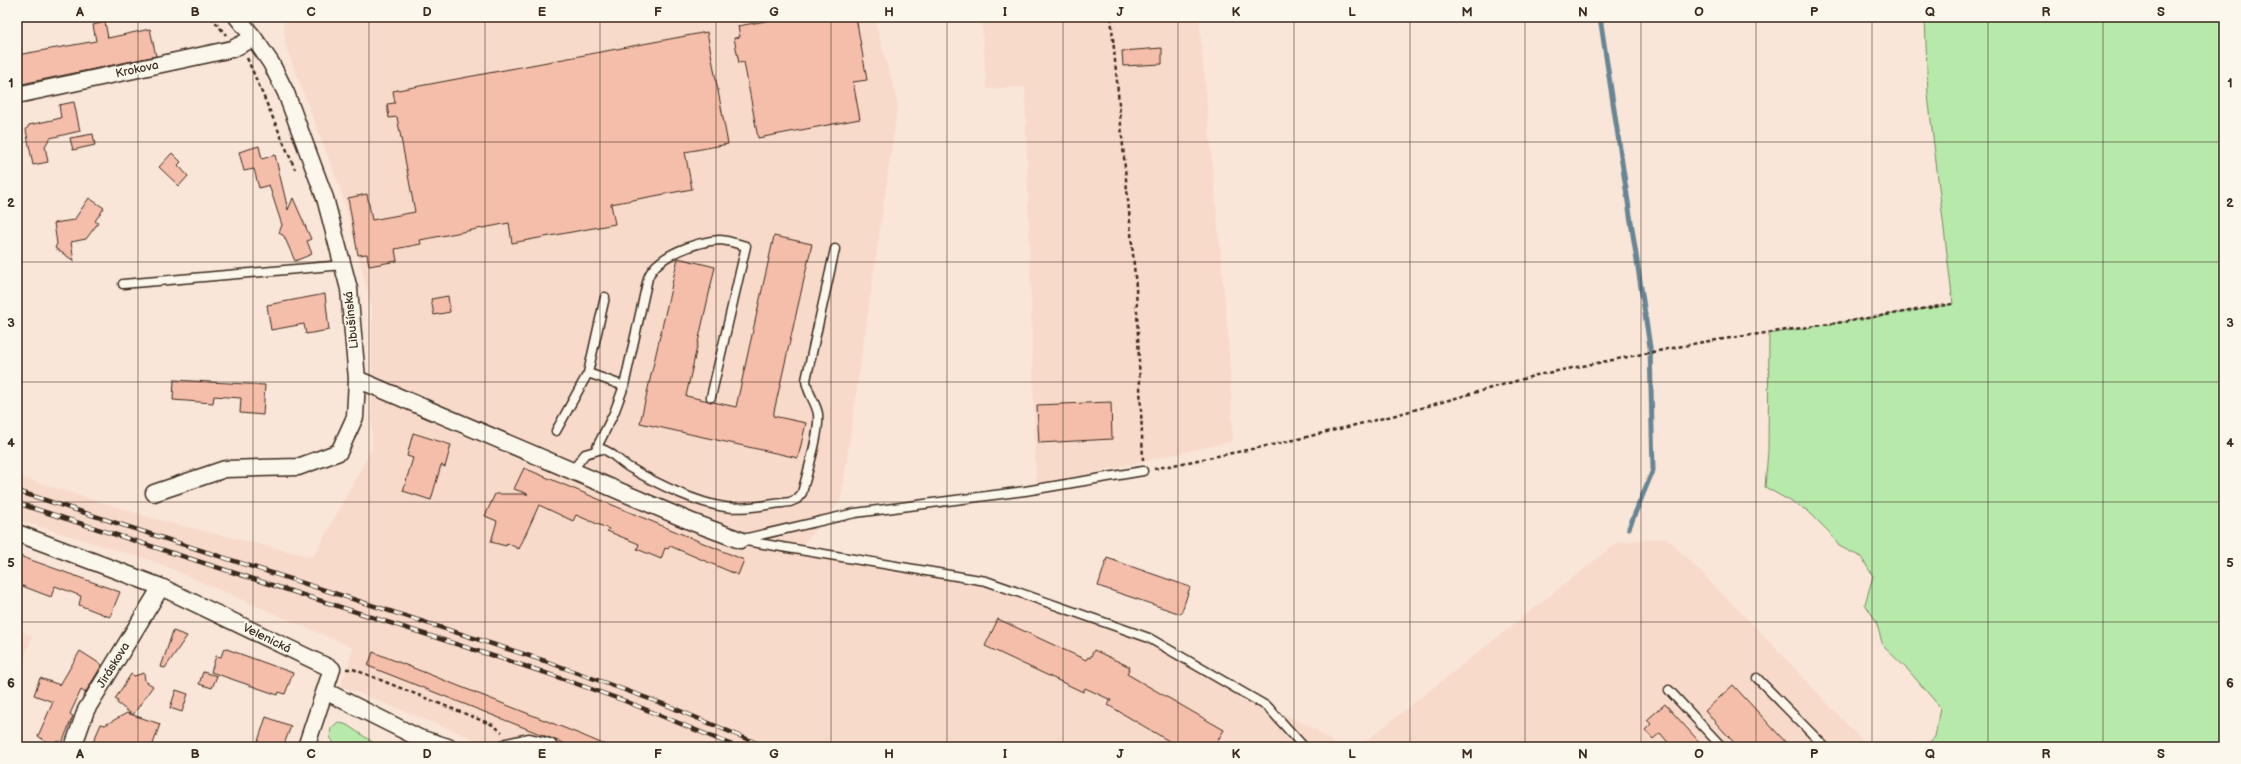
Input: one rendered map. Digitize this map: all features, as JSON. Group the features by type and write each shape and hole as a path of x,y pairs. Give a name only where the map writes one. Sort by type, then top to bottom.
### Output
{"street":[{"name":"Libušínská","path":"154,492 225,469 298,467 338,452 355,417 357,379 349,289 325,198 286,93 271,63 237,17"},
{"name":"Krokova","path":"17,95 236,47 254,38"},
{"path":"357,379 692,522 740,540"},
{"name":"Velenická","path":"17,533 161,587 332,669"},
{"name":"Jiráskova","path":"73,747 86,710 161,587"},
{"path":"306,747 332,669"},
{"path":"325,691 419,738 448,747"},
{"path":"509,746 529,742 549,747"}],"lane":[{"path":"596,449 614,413 624,386 648,278 653,267 692,245 720,240 746,246 711,397"},
{"path":"572,471 580,458 591,450 605,450 630,469 674,490 712,504 738,508 790,502 797,499 802,493 818,424 817,410 808,392 806,380 835,249"},
{"path":"123,284 343,265"},
{"path":"556,430 588,373 605,297"},
{"path":"588,373 624,386"},
{"path":"740,540 855,513 1026,491 1143,471"},
{"path":"740,540 986,581 1149,638 1268,707 1304,747"},
{"path":"1757,678 1825,747"},
{"path":"1669,690 1722,747"}],"path":[{"path":"211,17 246,57 297,172"},
{"path":"1111,17 1136,287 1143,471 1286,442 1367,422 1538,374 1703,342 1850,321 1952,304"},
{"path":"332,669 353,669 493,725 502,732 509,746"}],"shaded area":[{"path":"315,17 874,17 898,104 841,499 799,550 986,581 1149,638 1268,707 1308,725 1340,747 494,747 341,686 353,648 153,561 17,520 17,476 162,521 313,557 372,448 372,308 342,194 286,47 283,23"},
{"path":"981,17 1199,17 1228,336 1233,441 1036,486 1025,87 987,89"},
{"path":"1667,538 1772,644 1868,747 1358,747 1618,542"},
{"path":"17,630 32,636 17,678"}],"green space":[{"path":"1925,17 2044,17 2055,23 2058,17 2224,17 2224,747 1924,747 1935,737 1940,707 1909,671 1883,646 1876,621 1865,604 1873,576 1861,557 1839,546 1830,533 1808,511 1765,487 1768,451 1769,334 1953,304 1928,95"},
{"path":"338,722 347,725 380,747 336,747 330,737 331,728"}],"building":[{"path":"777,17 856,17 867,80 853,82 860,119 758,138 744,62 739,63 734,38 740,37 738,26 777,19"},
{"path":"105,22 108,38 150,29 156,56 17,85 17,55 96,41 93,25"},
{"path":"707,32 728,144 685,152 692,189 611,204 615,224 512,243 509,223 420,240 421,244 395,249 397,261 369,266 367,254 358,255 348,198 367,194 372,220 415,212 397,117 389,118 387,104 395,103 393,91"},
{"path":"1162,48 1162,64 1123,66 1122,51"},
{"path":"74,102 80,131 50,138 45,146 48,162 33,165 26,130 29,125 61,118 59,105"},
{"path":"93,134 95,145 73,150 70,138"},
{"path":"259,146 262,159 275,155 288,210 293,198 311,239 307,241 312,254 295,261 284,236 279,233 282,225 269,185 259,188 254,169 244,171 239,152"},
{"path":"172,153 181,162 178,165 188,176 179,186 159,167"},
{"path":"89,198 104,208 95,221 98,223 86,239 71,242 74,261 55,248 57,244 54,223 74,220"},
{"path":"774,236 812,244 773,416 806,423 798,458 640,423 678,258 715,267 686,396 736,407"},
{"path":"325,294 329,330 306,334 304,324 271,330 267,305"},
{"path":"448,296 450,312 434,315 431,299"},
{"path":"174,380 265,385 263,415 240,413 241,398 214,396 213,403 173,400"},
{"path":"1111,402 1112,439 1039,443 1037,405"},
{"path":"413,433 451,445 445,467 441,465 431,500 403,491 413,458 407,456"},
{"path":"524,468 744,560 738,575 670,546 668,549 665,548 661,559 637,549 639,544 607,531 609,529 576,515 573,521 539,505 519,549 507,543 506,546 491,542 497,521 485,516 495,494 528,494 514,489"},
{"path":"17,555 120,592 110,617 79,605 81,596 55,586 51,597 17,584"},
{"path":"1107,558 1190,587 1181,614 1098,586"},
{"path":"998,619 1086,660 1088,657 1090,658 1094,650 1130,667 1127,674 1224,730 1214,747 1179,747 1108,705 1111,700 1085,688 1083,692 985,646"},
{"path":"173,631 187,636 165,668 161,667"},
{"path":"224,648 293,673 285,694 279,692 278,695 211,672 216,656 221,657"},
{"path":"80,651 102,665 85,693 81,690 70,714 73,716 62,743 58,741 51,745 38,736 53,702 34,695 40,678 60,685"},
{"path":"373,652 610,747 573,747 368,666"},
{"path":"203,672 217,676 212,688 199,684"},
{"path":"144,673 145,681 153,686 133,715 117,703 118,701 115,699 131,674 134,676"},
{"path":"1733,685 1790,747 1738,747 1705,711"},
{"path":"176,690 188,694 182,712 170,708"},
{"path":"1665,704 1704,747 1672,747 1660,733 1653,739 1645,730 1651,724 1647,720"},
{"path":"127,713 160,724 152,747 91,747 101,724 105,725"},
{"path":"266,717 291,726 283,747 256,747"}],"waterway":[{"path":"1600,17 1650,347 1653,470 1629,528"}],"railway":[{"path":"17,491 545,661 666,705 766,747"},
{"path":"17,503 543,672 625,701 737,747"}]}
